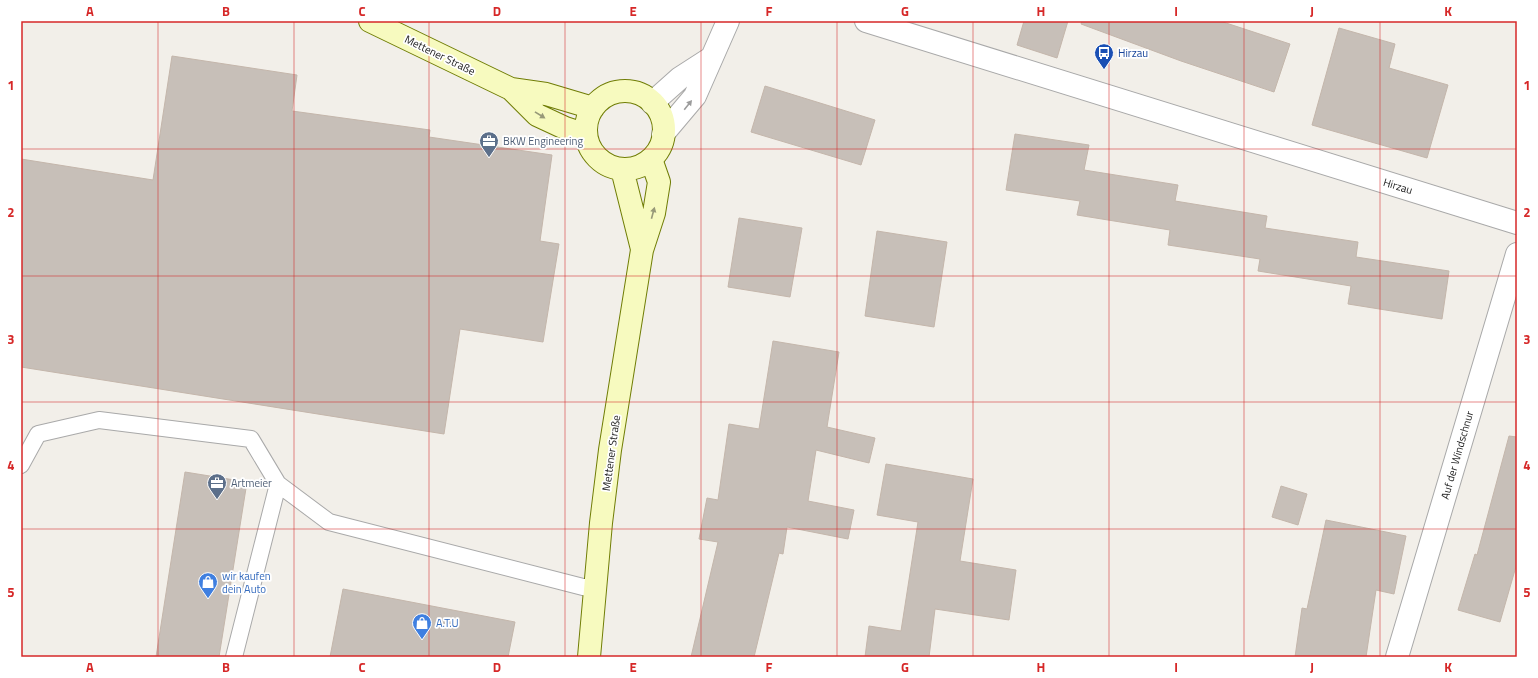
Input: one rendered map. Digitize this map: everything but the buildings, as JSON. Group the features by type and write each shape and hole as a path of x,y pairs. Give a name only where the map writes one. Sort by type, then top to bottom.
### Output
{"street":[{"name":"Mettener Straße","path":"370,21 511,89 546,94 593,108"},
{"path":"663,134 695,96 728,21"},
{"name":"Hirzau","path":"866,21 1517,223"},
{"path":"652,103 680,78 711,58"},
{"name":"Mettener Straße","path":"511,89 538,115 565,128 586,135"},
{"path":"626,91 645,97 652,103 659,112 663,123 663,139 651,159 638,167 622,169 605,164 598,158 588,144 586,126 588,117 599,101 607,96 626,91"},
{"name":"Mettener Straße","path":"589,657 601,523 610,450 642,250 655,209 659,182 651,159"},
{"name":"Mettener Straße","path":"622,169 642,250"},
{"name":"Auf der Windschnur","path":"1397,657 1517,254"}],"lane":[{"path":"21,465 38,434 99,420 251,439 278,484 329,522 583,587 596,589"},
{"path":"234,657 278,484"}],"place":[{"name":"Hirzau","path":"1104,70"},
{"name":"BKW Engineering","path":"489,158"},
{"name":"Artmeier","path":"217,500"},
{"name":"wir kaufen dein Auto","path":"208,599"},
{"name":"A.T.U","path":"422,640"}]}
